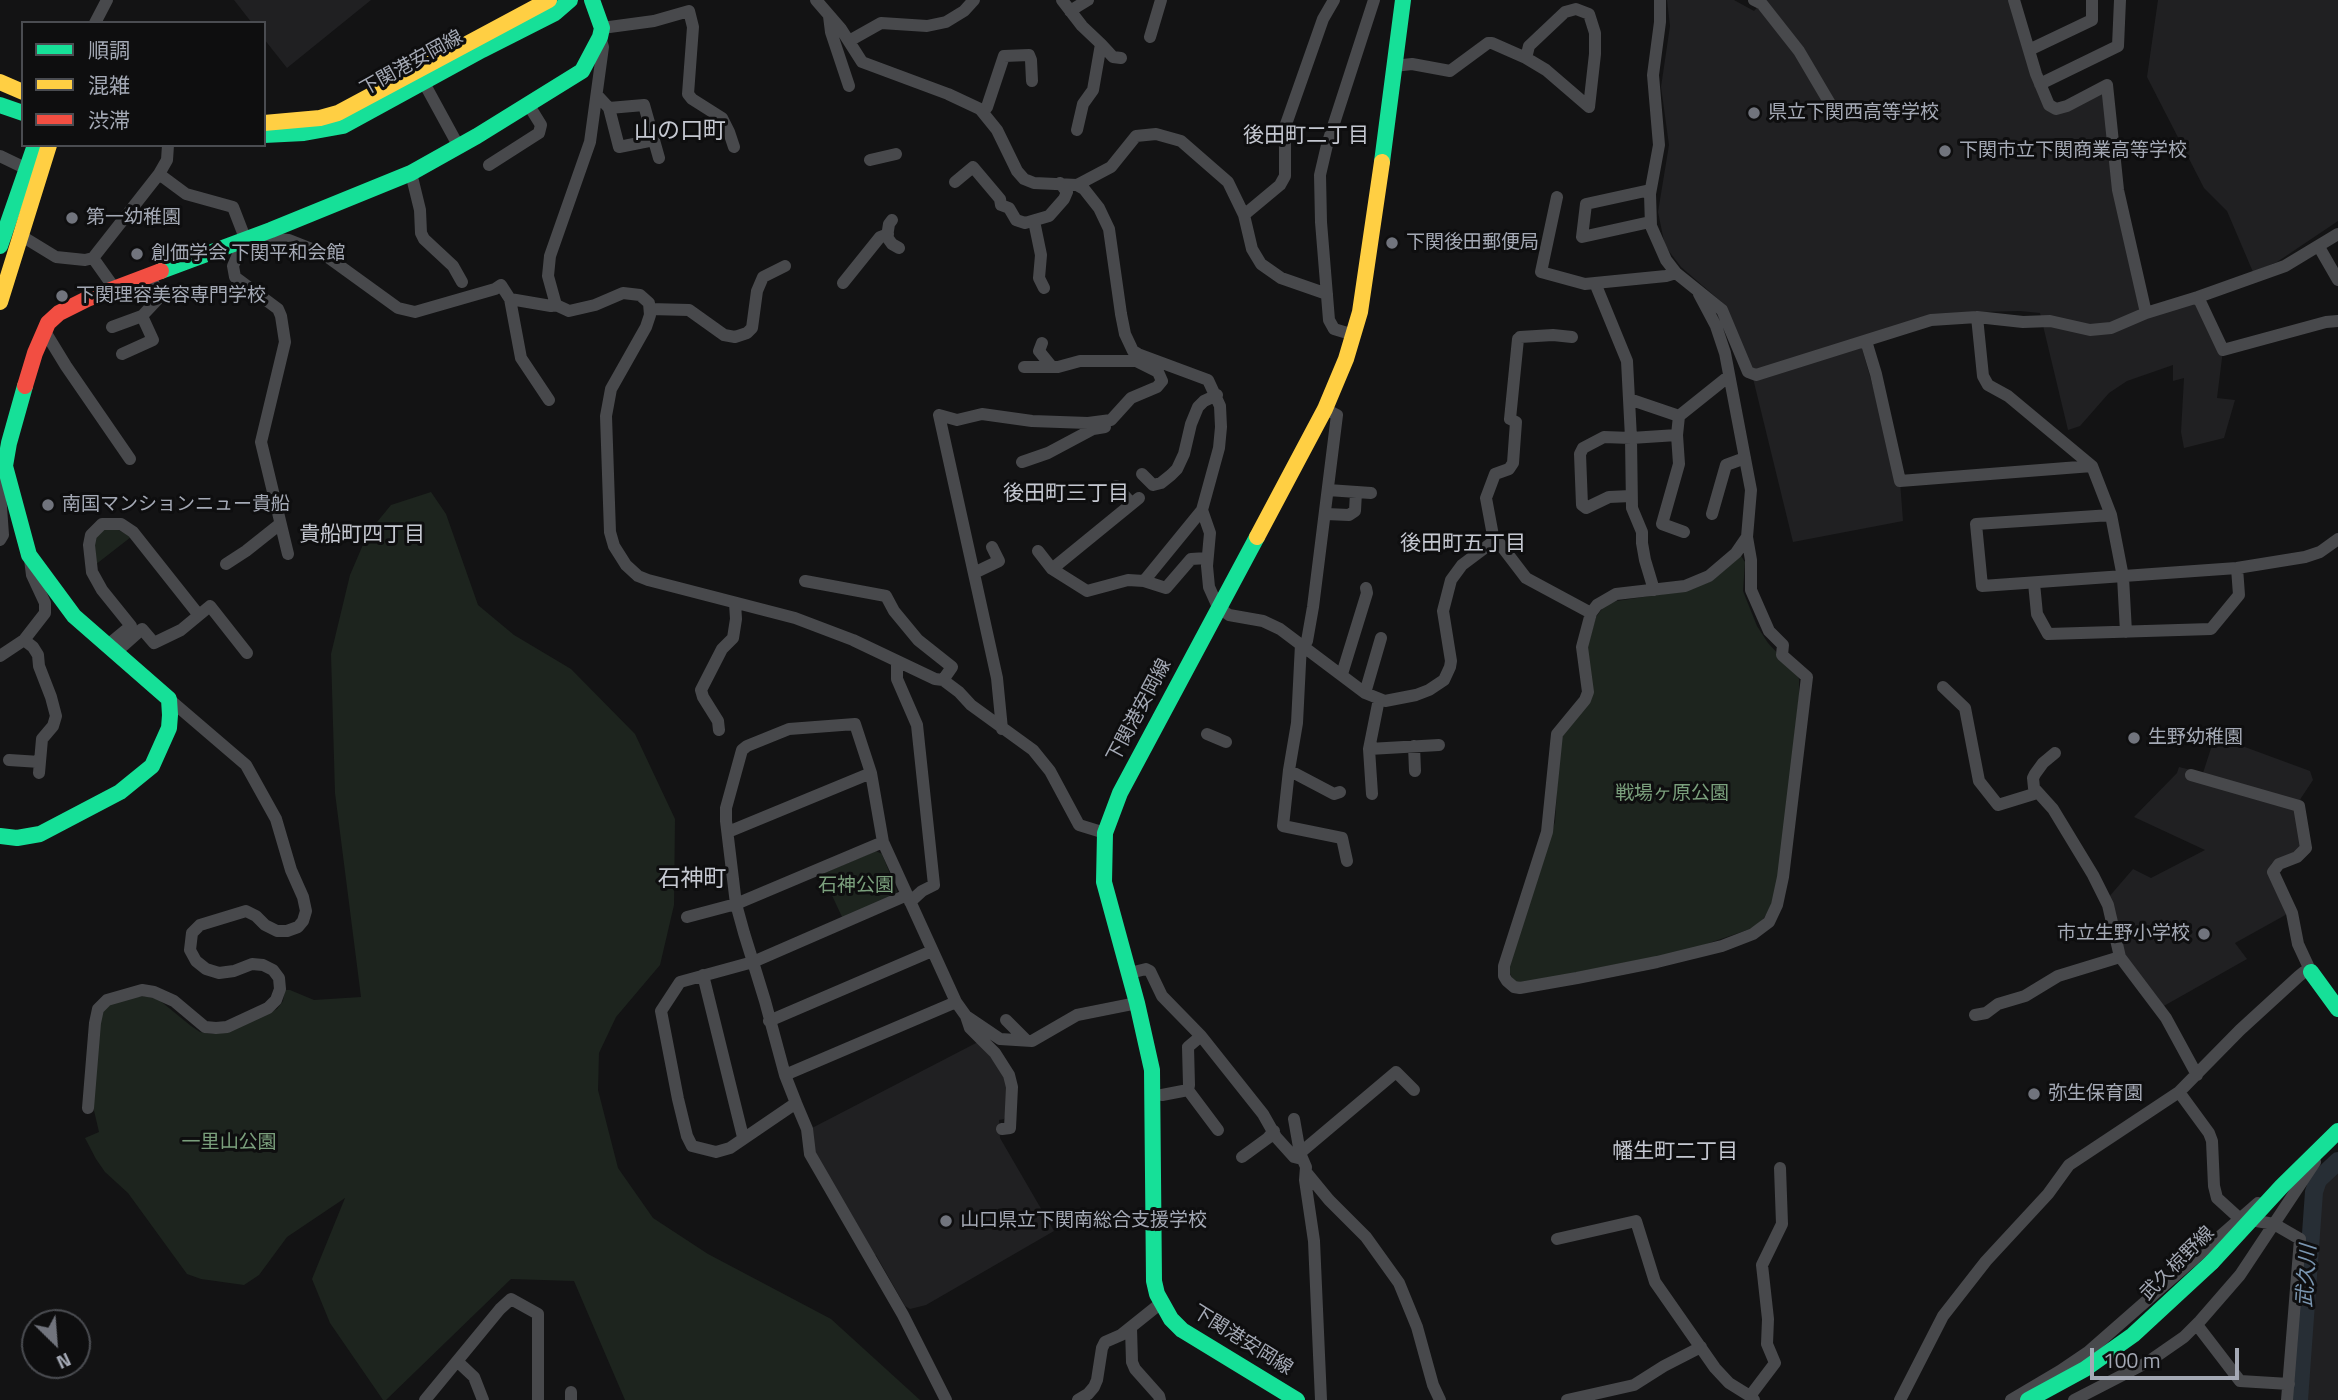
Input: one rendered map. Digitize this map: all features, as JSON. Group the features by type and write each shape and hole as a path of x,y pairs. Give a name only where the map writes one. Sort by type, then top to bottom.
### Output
{"main road":[{"name":"下関港安岡線","path":"266,123 320,118 338,113 549,0"},
{"name":"下関港安岡線","path":"266,135 304,133 343,126 555,13 570,0"},
{"path":"0,836 17,838 40,834 120,792 145,773 163,745 169,728 169,699 74,616 29,555 5,466 9,443 48,323 65,309 411,173 459,147 582,71 601,32 592,0"},
{"name":"下関港安岡線","path":"1297,1400 1182,1330 1161,1304 1154,1281 1152,1070 1104,882 1105,833 1120,793 1340,377 1354,335 1368,265 1403,0"},
{"path":"0,82 21,91"},
{"path":"0,105 21,112"},
{"path":"0,302 14,261 6,235 34,147"},
{"path":"6,235 48,147"},
{"path":"2311,972 2338,1009"},
{"path":"2286,1190 2338,1123"},
{"path":"2286,1190 2337,1139"},
{"name":"武久椋野線","path":"2053,1400 2092,1378 2174,1315 2286,1190"},
{"name":"武久椋野線","path":"2028,1400 2060,1384 2109,1353 2216,1266"}],"street":[{"path":"96,21 107,0"},
{"path":"816,0 828,12 862,62 948,94 983,112 997,130 1017,171 1024,179 1034,183 1077,185 1084,189 1100,208 1109,229 1123,326 1128,341 1137,358 1158,372 1162,381 1157,387 1131,398 1107,427 1093,429 1048,453 1022,462"},
{"path":"849,41 881,23 927,26 946,22 964,11 974,0"},
{"path":"1062,0 1113,57 1121,58"},
{"path":"1070,11 1087,0"},
{"path":"1150,37 1161,0"},
{"path":"1244,215 1280,185 1286,176 1285,127 1323,19 1334,0"},
{"path":"1354,335 1338,331 1331,326 1320,175 1327,145 1374,0"},
{"path":"1660,0 1653,75 1659,145 1650,190 1650,222 1666,260 1676,273 1722,310 1748,372 1756,375 1931,320 1977,317 2023,322 2050,321 2090,330 2111,328 2146,313 2285,266 2338,234"},
{"path":"2014,0 2049,105 2056,109 2067,106 2107,85 2118,190 2146,313"},
{"path":"2029,50 2092,20 2092,0"},
{"path":"2040,84 2118,46 2120,0"},
{"path":"1760,1 1799,51 1832,107"},
{"path":"1394,66 1412,64 1450,72 1488,43 1526,58 1546,70 1589,107 1595,33 1589,14 1576,9 1562,14 1529,46 1526,58"},
{"path":"555,305 548,276 550,256 586,159 603,47 601,32 689,11 693,27 688,94 722,118 734,147"},
{"path":"828,12 831,32 849,86"},
{"path":"1077,130 1083,104 1093,90 1101,44"},
{"path":"983,112 1004,56 1029,55 1032,81"},
{"path":"423,81 459,147"},
{"path":"597,95 609,108 619,147 654,140"},
{"path":"489,165 539,133 541,125 528,104"},
{"path":"609,108 644,105 659,158"},
{"path":"1077,185 1111,167 1136,136 1156,134 1181,141 1231,187 1244,215 1252,249 1261,264 1281,278 1327,295"},
{"path":"6,235 56,257 85,260 93,258 159,174 167,160 168,147"},
{"path":"870,160 896,154"},
{"path":"0,156 27,169"},
{"path":"955,182 973,167 1000,199 1001,205 1009,208 1021,223 1049,216 1066,196 1067,192 1060,183"},
{"path":"411,173 420,211 421,233 453,266 462,282"},
{"path":"159,174 186,194 233,207 245,237 233,266 235,277 278,309 285,342 261,442 288,554"},
{"path":"1650,190 1586,204 1582,237 1650,222"},
{"path":"1557,197 1541,272 1585,284 1676,273"},
{"path":"892,220 887,237 899,248"},
{"path":"1034,221 1041,255 1039,278 1044,288"},
{"path":"843,283 880,237 888,234"},
{"path":"245,237 289,240 311,247 331,258 398,308 415,312 501,285 510,299 521,358 549,400"},
{"path":"2319,247 2338,280"},
{"path":"93,258 115,289"},
{"path":"650,309 689,310 724,335 735,337 752,328 757,291 763,277 785,266"},
{"path":"112,327 142,316 159,299 151,275"},
{"path":"1595,283 1627,361 1632,508 1642,532 1643,552 1654,590"},
{"path":"510,299 555,305 576,311 617,294 631,292 640,295 649,303 646,327 611,388 605,432 611,540 621,559 638,576 806,622 853,640 934,679 943,680 1002,729 1021,740 1042,760 1079,825 1105,833"},
{"path":"1699,294 1721,341 1745,458 1752,499 1747,537 1751,560 1751,590 1769,631 1783,645 1782,655 1807,677 1783,877 1774,916 1753,934 1722,946 1657,962 1517,988 1507,981 1504,966 1547,832 1557,734 1585,700 1588,692 1582,647 1591,613 1597,605 1616,594 1685,586 1709,576 1736,553 1747,537"},
{"path":"2198,297 2223,350 2338,321"},
{"path":"122,355 153,340 142,316"},
{"path":"1977,317 1983,376 1989,385 2008,396 2092,466 2111,515 2123,576 2126,632"},
{"path":"44,330 130,459"},
{"path":"1494,541 1486,498 1495,474 1509,469 1513,463 1516,422 1510,419 1519,338 1553,335 1572,337"},
{"path":"1866,341 1900,481 2092,466"},
{"path":"1042,344 1040,351 1052,367"},
{"path":"1024,367 1052,367 1080,361 1137,358 1203,377 1212,385 1221,413 1219,448 1202,510 1144,581"},
{"path":"1684,532 1661,524 1679,464 1679,416 1729,376"},
{"path":"1142,474 1153,485 1161,483 1177,469 1198,407 1217,395"},
{"path":"1629,399 1679,416"},
{"path":"1325,409 1337,415 1313,607 1307,642 1303,645 1297,723 1283,826 1342,838 1347,861"},
{"path":"1002,729 997,678 939,415 957,419 982,414 1073,423 1111,420"},
{"path":"1631,496 1609,497 1586,508 1582,505 1580,454 1583,448 1604,437 1677,435"},
{"path":"1712,514 1726,465 1745,458"},
{"path":"0,541 3,535 0,493 5,466"},
{"path":"1052,569 1135,500 1116,486"},
{"path":"1328,490 1371,493"},
{"path":"1325,514 1349,515 1355,511 1356,492"},
{"path":"1202,510 1210,533 1207,558 1209,587 1218,607 1229,615 1268,623 1280,629 1365,693 1379,699 1395,701 1429,690 1444,680 1451,661 1443,611 1451,580 1462,565 1494,541"},
{"path":"2111,515 1976,524 1982,586 2237,568 2305,557 2320,552 2338,539"},
{"path":"112,649 131,626 102,590 92,572 89,545 91,535 102,524 121,524 133,532 198,614"},
{"path":"226,564 280,524"},
{"path":"1494,541 1500,544 1526,578 1591,613"},
{"path":"974,573 999,561 992,547"},
{"path":"1038,551 1052,569 1087,591 1128,580 1144,581 1166,588 1191,559 1207,558"},
{"path":"0,656 24,640 43,617 46,608 32,576 29,555"},
{"path":"2034,583 2036,614 2048,634 2211,629 2239,595 2237,568"},
{"path":"805,581 886,596 911,633 952,667 943,680"},
{"path":"1342,674 1366,589"},
{"path":"719,730 718,721 701,690 722,649 733,638 737,612 734,603"},
{"path":"112,649 142,629 154,643 195,620 198,614 210,606 247,653"},
{"path":"1365,693 1381,638"},
{"path":"9,760 39,767 41,740 53,726 56,716 36,650 24,640"},
{"path":"796,1103 730,1148 716,1152 692,1146 687,1136 661,1011 680,982 753,962 908,899 934,885 917,725 897,679 897,661"},
{"path":"1943,687 1965,708 1979,781 1998,805 2037,793"},
{"path":"88,1108 95,1023 98,1009 107,1000 142,990 153,992 174,1001 205,1027 227,1027 268,1008 276,1000 280,989 279,978 273,970 262,965 252,964 219,973 206,969 196,961 190,950 192,933 200,925 246,911 277,931 287,931 298,927 306,911 303,897 290,870 276,819 246,765 169,699"},
{"path":"1371,794 1369,748 1379,699"},
{"path":"946,1400 903,1315 810,1154 807,1129 785,1075 736,904 726,808 742,750 747,746 778,732 798,727 855,724 871,773 883,842 908,899 970,1028 995,1053 1009,1074 1012,1087 1010,1128 1002,1129"},
{"path":"1207,734 1226,742"},
{"path":"1369,748 1439,745"},
{"path":"1414,746 1415,771"},
{"path":"2055,753 2033,778 2037,793 2053,809 2093,875 2108,905 2120,957 2166,1018 2197,1075"},
{"path":"728,832 871,773"},
{"path":"1289,773 1334,794 1340,792"},
{"path":"1900,1400 1943,1316 1986,1261 2048,1194 2069,1165 2179,1092 2240,1030 2299,976 2304,972 2311,972 2298,944 2292,914 2273,872 2279,864 2297,857 2306,848 2299,806 2191,775"},
{"path":"687,917 736,904 883,842"},
{"path":"769,1021 932,951"},
{"path":"1975,1015 1986,1013 1998,1004 2025,996 2050,979 2120,957"},
{"path":"1129,973 1146,969 1150,971 1162,996 1201,1036 1264,1114 1294,1157 1303,1161 1317,1187 1367,1237 1399,1283 1417,1327 1433,1385 1440,1400"},
{"path":"703,975 743,1137"},
{"path":"785,1075 956,1002"},
{"path":"966,1016 1000,1039 1032,1041 1077,1015 1137,1003"},
{"path":"1006,1020 1026,1040"},
{"path":"1201,1036 1188,1047 1188,1090 1218,1130"},
{"path":"1303,1161 1396,1072 1414,1090"},
{"path":"1163,1095 1188,1090"},
{"path":"2179,1092 2209,1133 2217,1198 2239,1218 2274,1224 2300,1239 2287,1400"},
{"path":"1294,1119 1314,1241 1321,1400"},
{"path":"1242,1157 1274,1131"},
{"path":"2011,1400 2088,1352 2206,1251 2239,1218 2337,1139"},
{"path":"2074,1400 2148,1362 2197,1325 2229,1291 2311,1168 2337,1139"},
{"path":"1557,1239 1636,1221 1655,1282 1723,1376 1752,1398 1775,1363 1767,1344 1768,1319 1762,1265 1782,1224 1780,1168"},
{"path":"425,1400 511,1299 538,1314 538,1400"},
{"path":"1079,1400 1094,1387 1105,1342 1131,1328 1136,1321 1161,1304"},
{"path":"2197,1325 2240,1381 2289,1384"},
{"path":"1131,1328 1132,1362 1160,1400"},
{"path":"1567,1400 1634,1385 1701,1347"},
{"path":"457,1361 474,1377 483,1400"}],"shaded area":[{"path":"234,0 371,0 287,68 266,42 266,21 250,21"},
{"path":"1667,0 1734,0 1754,11 1764,0 2014,0 2036,74 2056,109 2107,85 2118,190 2147,309 2198,297 2223,350 2217,398 2235,400 2224,438 2184,448 2181,432 2184,378 2173,381 2173,365 2127,381 2109,393 2080,426 2068,430 2040,313 1977,312 1859,338 1900,481 1903,521 1793,542 1750,366 1725,305 1681,267 1665,246 1658,212 1669,145 1661,87 1670,26"},
{"path":"2158,0 2338,0 2338,221 2277,262 2253,272 2227,211 2204,188 2147,77"},
{"path":"2215,736 2310,771 2313,780 2297,809 2304,848 2297,854 2272,863 2269,870 2289,913 2235,943 2247,959 2162,1007 2126,961 2108,898 2133,869 2151,878 2205,850 2134,817 2177,773 2179,767 2203,773"},
{"path":"978,1042 1006,1075 1008,1113 1004,1119 999,1120 1000,1138 1054,1231 926,1305 910,1309 905,1306 876,1255 873,1255 814,1153 812,1128"},
{"path":"2338,1168 2338,1400 2304,1400 2320,1191 2323,1182"}],"green space":[{"name":"一里山公園","path":"431,492 446,514 478,605 514,635 571,669 635,734 675,819 674,905 660,965 616,1017 599,1053 598,1090 618,1168 653,1218 708,1254 831,1319 920,1400 625,1400 574,1281 511,1279 383,1400 330,1323 312,1279 345,1198 287,1237 259,1275 244,1285 201,1279 187,1274 128,1193 105,1172 96,1159 85,1138 99,1132 92,1102 97,1039 102,1012 108,1005 143,996 158,999 200,1032 212,1034 222,1033 277,1009 283,1001 285,990 314,1000 361,997 335,793 331,654 350,575 368,533 391,505"},
{"path":"115,528 131,537 95,565 95,538 103,530"},
{"name":"戦場ヶ原公園","path":"1741,556 1745,562 1743,591 1757,626 1799,679 1777,887 1770,909 1753,928 1689,950 1521,984 1514,982 1507,967 1555,822 1560,740 1593,692 1587,648 1596,617 1605,605 1617,601 1683,591 1712,581"},
{"name":"石神公園","path":"876,851 882,854 897,891 896,896 843,919 822,874"}],"waterway":[{"name":"武久川","path":"2299,1400 2314,1192 2318,1180 2338,1161"}],"traffic: fast":[{"path":"266,135 304,133 343,126 555,13 570,0"},
{"path":"161,271 411,173 582,71 602,28 592,0"},
{"path":"1382,162 1403,0"},
{"path":"0,105 21,112"},
{"path":"0,246 34,147"},
{"path":"0,836 17,838 40,834 120,792 152,766 169,728 170,715 169,699 74,616 29,555 5,466 25,386"},
{"path":"1257,537 1120,793 1105,833 1104,882 1152,1070 1154,1281 1157,1294 1171,1319 1182,1330 1297,1400"},
{"path":"2311,972 2338,1009"},
{"path":"2212,1262 2282,1186 2338,1131"},
{"path":"2028,1400 2085,1369 2133,1335 2212,1262"}],"traffic: slow":[{"path":"266,123 320,118 338,113 549,0"},
{"path":"0,82 21,91"},
{"path":"0,302 48,147"},
{"path":"1257,537 1325,409 1346,359 1360,312 1382,162"}],"traffic: jam":[{"path":"25,386 48,323 59,313 87,299 161,271"}],"place":[{"name":"県立下関西高等学校","path":"1754,113"},
{"name":"下関市立下関商業高等学校","path":"1945,151"},
{"name":"第一幼稚園","path":"72,218"},
{"name":"下関後田郵便局","path":"1392,243"},
{"name":"創価学会 下関平和会館","path":"137,254"},
{"name":"下関理容美容専門学校","path":"62,296"},
{"name":"南国マンションニュー貴船","path":"48,505"},
{"name":"生野幼稚園","path":"2134,738"},
{"name":"市立生野小学校","path":"2204,934"},
{"name":"弥生保育園","path":"2034,1094"},
{"name":"山口県立下関南総合支援学校","path":"946,1221"}],"district":[{"name":"山の口町","path":"680,132"},
{"name":"後田町二丁目","path":"1306,137"},
{"name":"後田町三丁目","path":"1066,495"},
{"name":"貴船町四丁目","path":"362,536"},
{"name":"後田町五丁目","path":"1463,545"},
{"name":"石神町","path":"692,880"},
{"name":"幡生町二丁目","path":"1675,1153"}]}
